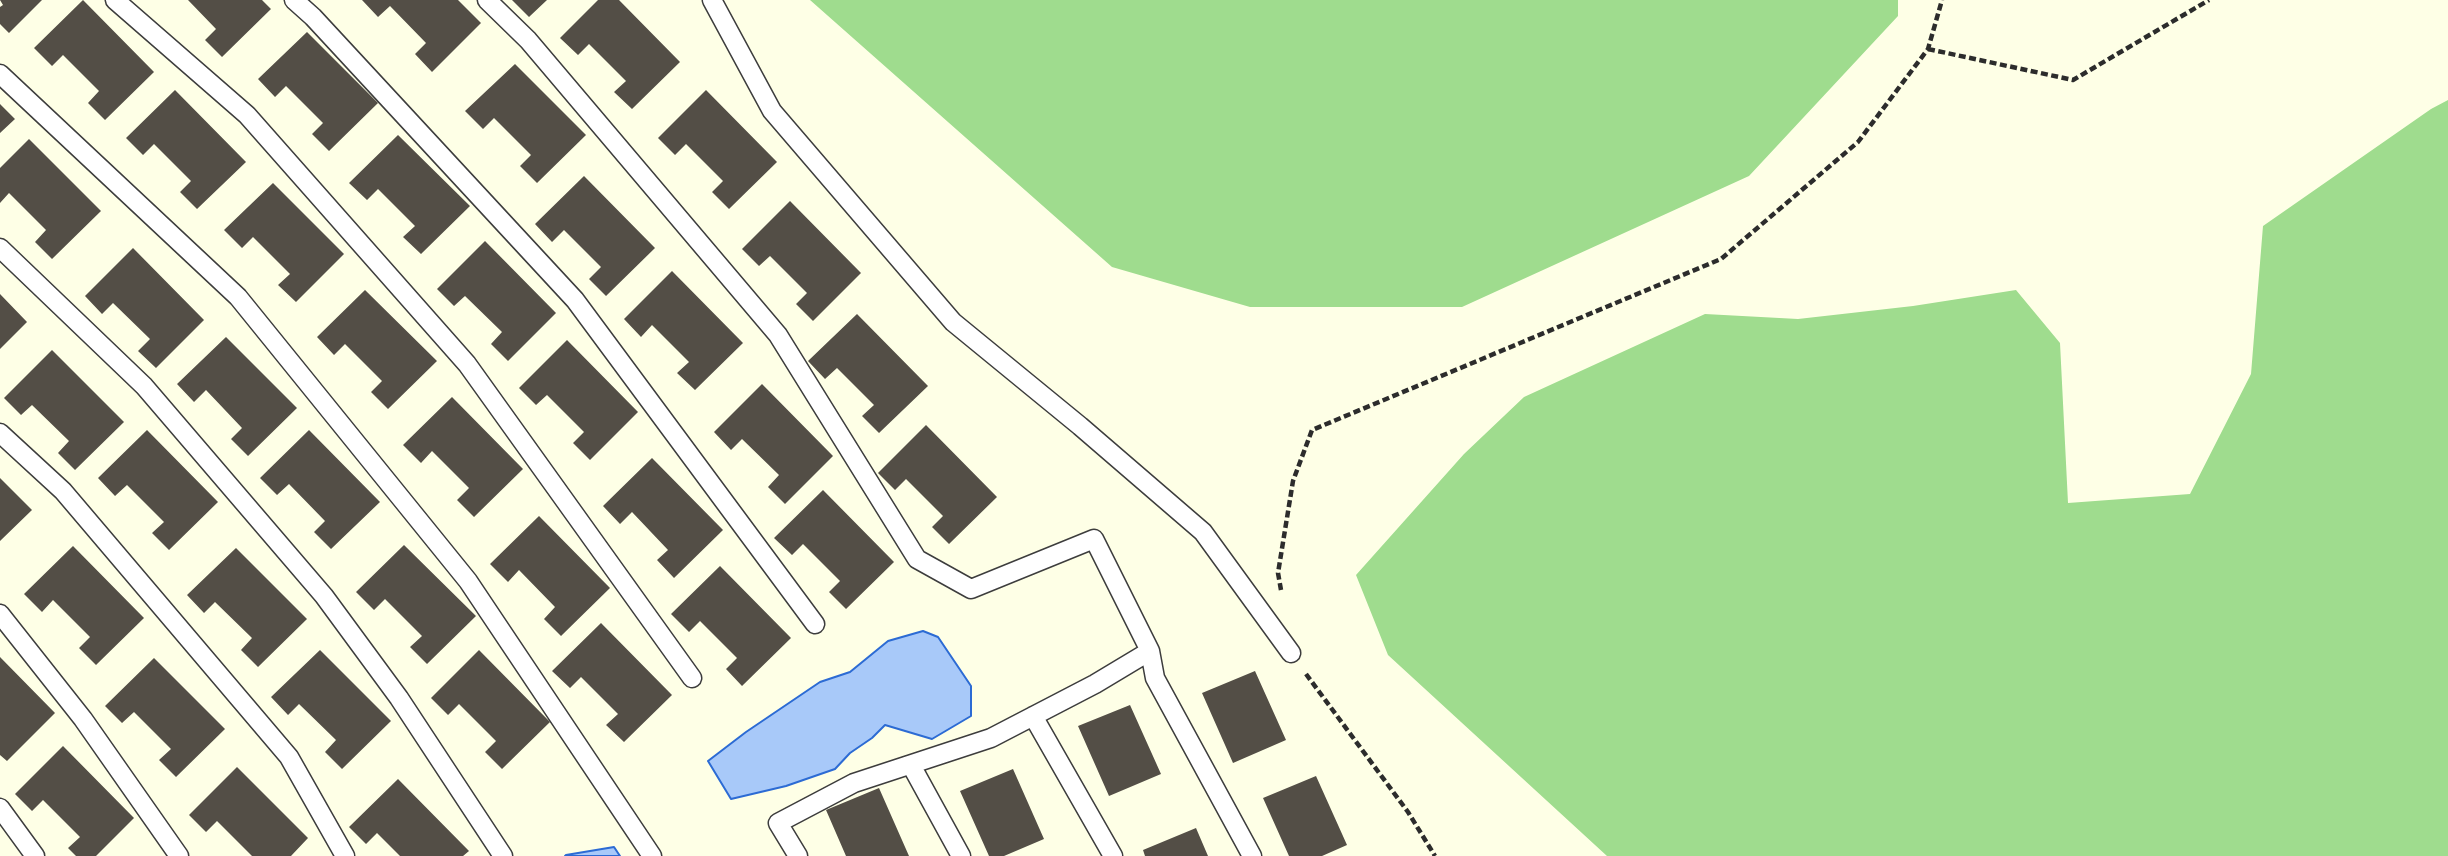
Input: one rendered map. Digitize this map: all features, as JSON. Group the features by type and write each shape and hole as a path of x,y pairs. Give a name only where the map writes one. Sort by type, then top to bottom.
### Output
{"lane":[{"path":"115,0 247,115 467,363 692,678"},
{"path":"294,0 313,17 575,300 815,624"},
{"path":"487,0 528,40 778,335 917,559 971,589 1094,539 1150,651 1154,678 1252,856"},
{"path":"712,0 772,111 953,323 1080,426 1203,532 1291,653"},
{"path":"0,75 238,297 468,581 652,856"},
{"path":"0,248 144,386 324,596 399,698 503,856"},
{"path":"0,433 63,491 289,757 345,856"},
{"path":"0,614 83,719 179,856"},
{"path":"798,856 778,822 854,783 991,738 1095,684 1150,651"},
{"path":"1033,716 1113,856"},
{"path":"911,765 961,856"},
{"path":"0,808 35,856"}],"path":[{"path":"1282,600 1278,573 1293,481 1312,430 1721,259 1858,142 1928,49 1942,0"},
{"path":"1928,49 2073,80 2209,0"},
{"path":"1291,653 1408,812 1435,856"}],"green space":[{"path":"810,0 1898,0 1898,16 1749,176 1462,307 1250,307 1112,267"},
{"path":"2448,100 2448,856 1607,856 1388,655 1356,575 1464,454 1524,397 1705,314 1798,319 1913,306 2016,290 2060,343 2068,503 2190,494 2251,374 2263,226 2431,109"}],"water":[{"path":"923,631 938,637 971,686 971,716 932,739 885,725 850,753 835,769 786,786 731,799 708,761 820,682 850,672 888,641"},
{"path":"614,847 620,856 565,856 566,855"}],"building":[{"path":"0,0 42,0 9,33 0,24 0,7 3,5"},
{"path":"83,0 154,72 105,120 88,103 99,91 63,55 52,66 34,48"},
{"path":"188,0 262,0 271,9 222,57 205,40 216,29"},
{"path":"362,0 458,0 481,23 432,72 415,54 426,43 390,6 378,17"},
{"path":"512,0 547,0 529,17"},
{"path":"598,0 619,0 680,62 632,109 614,92 626,81 589,44 578,55 560,38"},
{"path":"307,32 378,103 329,151 312,134 323,123 286,86 275,97 258,79"},
{"path":"515,64 586,135 537,183 520,166 531,155 494,118 483,129 465,111"},
{"path":"175,90 246,162 197,209 180,192 191,181 154,144 143,155 126,138"},
{"path":"706,90 777,162 729,209 712,192 723,181 686,144 675,155 658,138"},
{"path":"0,104 15,119 0,133"},
{"path":"398,135 470,206 421,254 403,237 415,226 378,189 367,200 349,183"},
{"path":"29,139 101,211 52,259 35,242 46,230 9,193 0,203 0,168"},
{"path":"584,176 655,248 606,296 589,279 601,267 564,230 552,242 535,224"},
{"path":"273,183 344,254 296,302 278,285 290,274 253,237 242,248 224,230"},
{"path":"790,201 861,273 813,321 796,304 807,293 770,256 759,266 742,249"},
{"path":"485,241 556,313 508,361 491,344 502,332 465,296 454,306 437,289"},
{"path":"133,248 204,320 156,368 138,351 150,339 113,303 102,314 85,296"},
{"path":"672,271 743,343 695,390 677,373 689,362 652,325 641,337 624,319"},
{"path":"365,290 437,361 388,409 371,392 382,381 345,344 334,355 317,337"},
{"path":"0,294 27,322 0,349"},
{"path":"857,314 928,386 879,433 862,416 874,405 837,368 825,379 808,361"},
{"path":"226,337 297,408 248,456 231,439 242,428 206,390 194,402 177,384"},
{"path":"567,340 638,412 590,460 573,443 584,432 547,395 536,405 519,388"},
{"path":"52,350 124,422 75,470 58,453 69,441 32,405 21,415 4,398"},
{"path":"762,384 833,456 785,504 768,487 779,475 742,439 731,450 714,432"},
{"path":"452,397 523,469 474,517 457,500 469,488 432,451 421,463 403,445"},
{"path":"926,425 997,497 949,544 932,527 943,516 906,479 895,490 878,473"},
{"path":"147,430 218,502 169,550 152,533 164,522 127,485 115,496 98,478"},
{"path":"309,430 380,502 331,549 314,532 325,521 289,484 277,495 260,478"},
{"path":"652,458 723,530 674,578 657,560 668,550 632,512 620,524 603,506"},
{"path":"0,478 32,510 0,541"},
{"path":"823,490 894,562 846,609 829,592 840,581 803,544 792,555 774,538"},
{"path":"539,516 610,588 561,636 544,619 555,607 519,570 508,582 490,564"},
{"path":"404,545 476,616 427,664 410,647 422,636 385,599 374,610 356,592"},
{"path":"73,546 144,618 96,665 79,648 90,637 53,600 42,612 24,594"},
{"path":"236,548 307,619 258,667 241,650 252,638 215,602 204,613 187,595"},
{"path":"720,566 791,638 742,686 726,669 737,658 700,621 689,632 671,614"},
{"path":"601,623 672,695 624,742 606,725 618,714 581,677 570,688 552,671"},
{"path":"320,650 391,721 342,769 325,752 336,740 299,704 288,715 271,697"},
{"path":"479,650 550,722 502,769 485,752 496,741 459,704 448,715 431,698"},
{"path":"0,657 55,713 7,761 0,755"},
{"path":"154,658 225,729 176,777 159,760 171,749 134,712 122,723 105,706"},
{"path":"1255,671 1286,740 1233,763 1202,693"},
{"path":"1130,705 1161,774 1109,796 1078,726"},
{"path":"63,746 134,818 96,856 76,856 68,848 80,837 43,800 32,811 15,794"},
{"path":"237,767 308,838 291,856 252,856 217,821 206,832 189,815"},
{"path":"1013,769 1044,839 1004,856 989,856 960,791"},
{"path":"1316,776 1347,845 1322,856 1289,856 1263,798"},
{"path":"398,779 469,851 463,856 400,856 377,833 366,844 349,827"},
{"path":"879,788 909,856 846,856 826,810"},
{"path":"1196,828 1208,856 1145,856 1143,850"}]}
